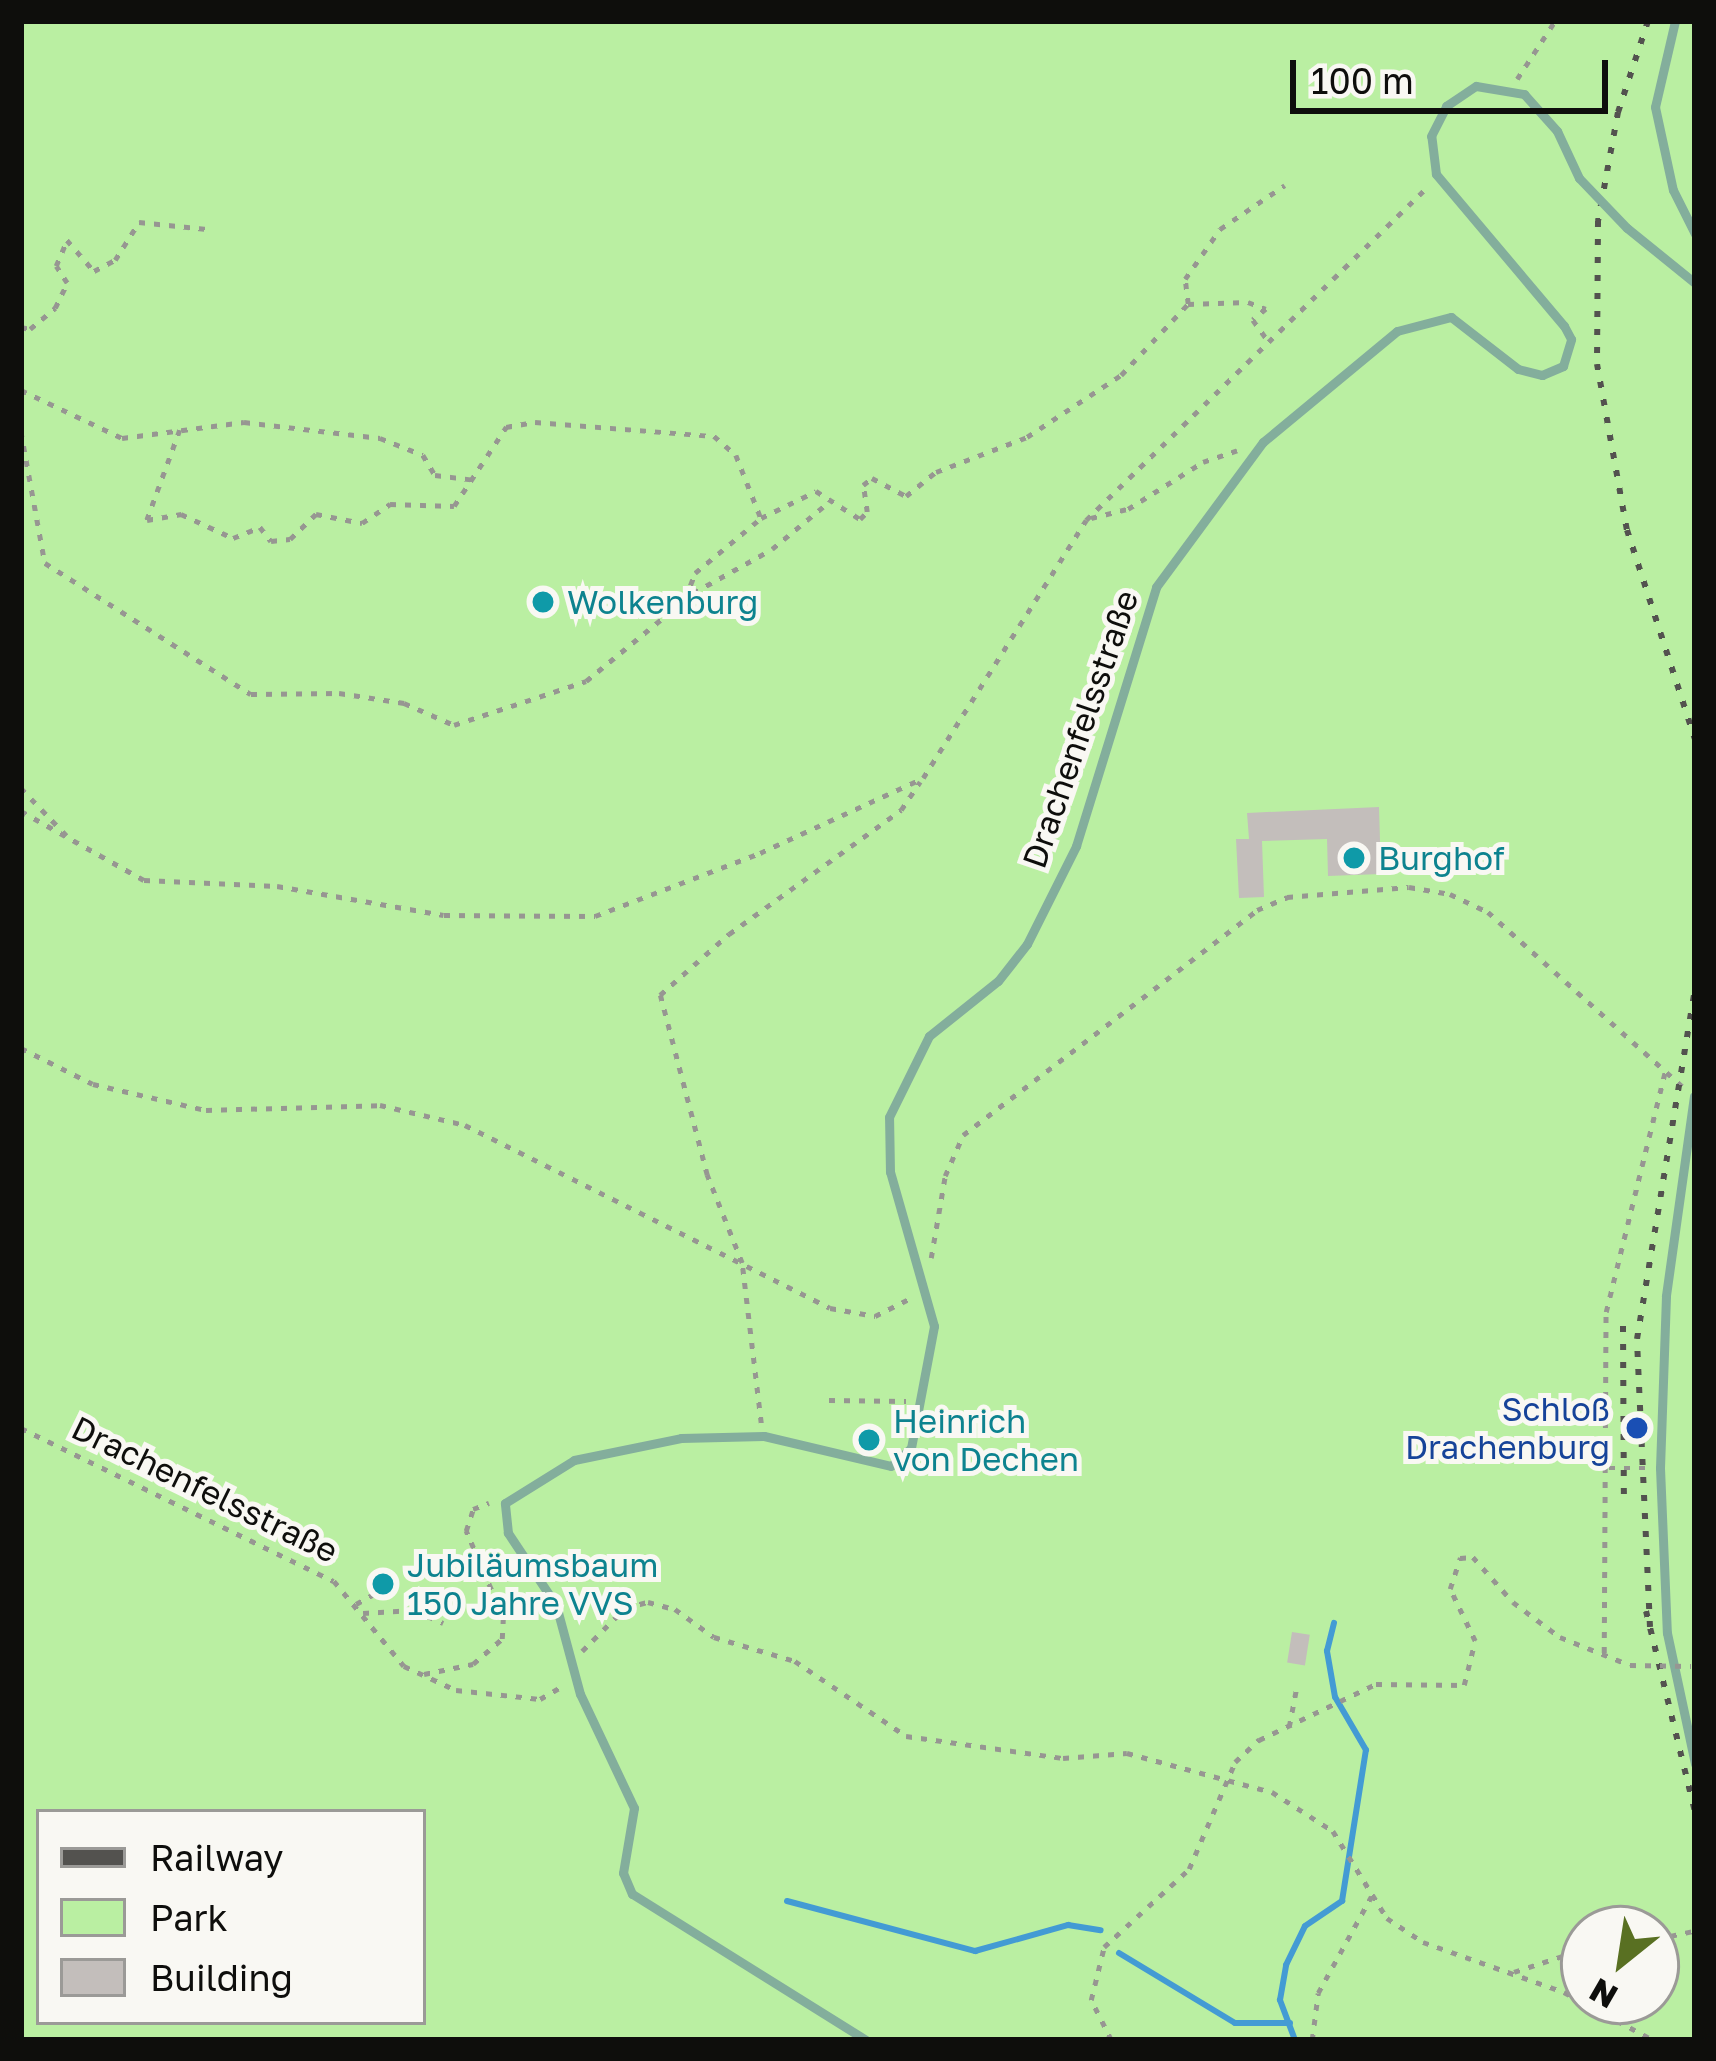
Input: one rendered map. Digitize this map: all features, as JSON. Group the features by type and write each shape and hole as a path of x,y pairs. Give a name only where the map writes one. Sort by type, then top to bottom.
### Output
{"lane":[{"path":"1675,21 1654,107 1673,190 1695,234"},
{"path":"1436,174 1430,136 1446,106 1476,86 1510,89 1538,104 1579,178 1627,228 1695,283"},
{"name":"Drachenfelsstraße","path":"506,1503 530,1481 617,1447 764,1436 890,1466 911,1448 934,1326 890,1172 889,1117 902,1080 929,1036 998,981 1028,944 1076,846 1156,587 1263,442 1365,352 1435,316 1471,327 1529,374 1563,366 1570,339 1564,326 1436,174"},
{"path":"1694,1096 1666,1296 1660,1468 1667,1633 1695,1764"},
{"path":"506,1503 508,1533 556,1605 572,1665 634,1808 623,1873 632,1894 866,2040"}],"path":[{"path":"1510,89 1555,21"},
{"path":"764,1436 742,1263 707,1175 660,995 728,934 901,810 1086,520 1266,338 1364,254 1436,174"},
{"path":"1188,304 1185,278 1220,229 1285,185"},
{"path":"21,327 30,329 55,308 67,283 56,266 67,240 94,271 115,260 139,222 207,229"},
{"path":"684,600 695,573 761,518 816,491 860,519 867,512 862,485 872,478 906,496 936,472 1028,437 1121,375 1188,304 1249,302 1266,309 1253,320 1266,338"},
{"path":"21,342 21,352"},
{"path":"21,390 122,438 244,422 380,438 423,455 435,476 473,480"},
{"path":"180,430 147,520 181,514 233,538 260,527 271,541 290,539 316,514 362,523 390,504 454,506 506,427 535,422 714,436 736,455 761,518"},
{"path":"21,430 45,562 251,694 339,693 404,703 454,725 496,718 586,681 684,600 772,549 830,501"},
{"path":"1086,520 1128,509 1203,462 1263,442"},
{"path":"21,811 144,880 277,886 444,915 595,916 760,854 923,778"},
{"path":"21,788 74,844"},
{"path":"21,1048 93,1084 206,1110 380,1105 465,1125 854,1317 875,1316 926,1285 945,1176 964,1135 1257,910 1287,896 1409,887 1450,894 1488,912 1694,1096"},
{"path":"1604,1655 1609,1468 1606,1312 1665,1072"},
{"path":"1695,1339 1695,1360"},
{"path":"829,1400 923,1399"},
{"name":"Drachenfelsstraße","path":"21,1428 305,1564 356,1604 390,1653 424,1674"},
{"path":"1609,1468 1660,1468"},
{"path":"424,1674 473,1664 502,1639 503,1617 466,1532 473,1509 506,1503"},
{"path":"1111,2040 1090,2000 1104,1947 1189,1869 1226,1777 1259,1740 1401,1679 1464,1685 1475,1641 1450,1589 1460,1558 1473,1557 1513,1602 1560,1637 1630,1665 1693,1666"},
{"path":"356,1604 392,1583"},
{"path":"424,1674 456,1690 540,1699 562,1687 593,1634 625,1608 648,1602 675,1609 715,1637 795,1661 906,1736 1064,1757 1127,1753 1272,1792 1333,1831 1371,1897 1423,1942 1514,1972 1653,2040"},
{"path":"363,1613 414,1610 442,1623"},
{"path":"1289,1727 1297,1684"},
{"path":"1312,2040 1318,1993 1371,1897"},
{"path":"1514,1972 1560,1957"}],"green space":[{"path":"21,21 1695,21 1695,2040 21,2040"}],"building":[{"name":"Burghof","path":"1379,807 1381,874 1328,876 1327,839 1262,841 1264,897 1239,898 1236,839 1249,839 1247,813"},
{"path":"1292,1632 1310,1635 1305,1665 1287,1663"}],"waterway":[{"path":"1295,2040 1280,2000 1286,1965 1305,1926 1342,1901 1366,1750 1335,1697 1327,1651 1334,1623"},
{"path":"787,1901 975,1951 1068,1925 1101,1930"},
{"path":"1119,1953 1235,2023 1290,2023"}],"railway":[{"path":"1648,21 1618,112 1598,221 1597,364 1627,530 1695,739"},
{"path":"1650,1627 1637,1339 1695,989"},
{"path":"1623,1326 1624,1499"},
{"path":"1646,1611 1695,1812"}],"place":[{"name":"Wolkenburg","path":"543,602"},
{"name":"Burghof","path":"1354,858"},
{"name":"Schloß Drachenburg","path":"1637,1428"},
{"name":"Heinrich von Dechen","path":"869,1440"},
{"name":"Jubiläumsbaum 150 Jahre VVS","path":"383,1584"}]}
